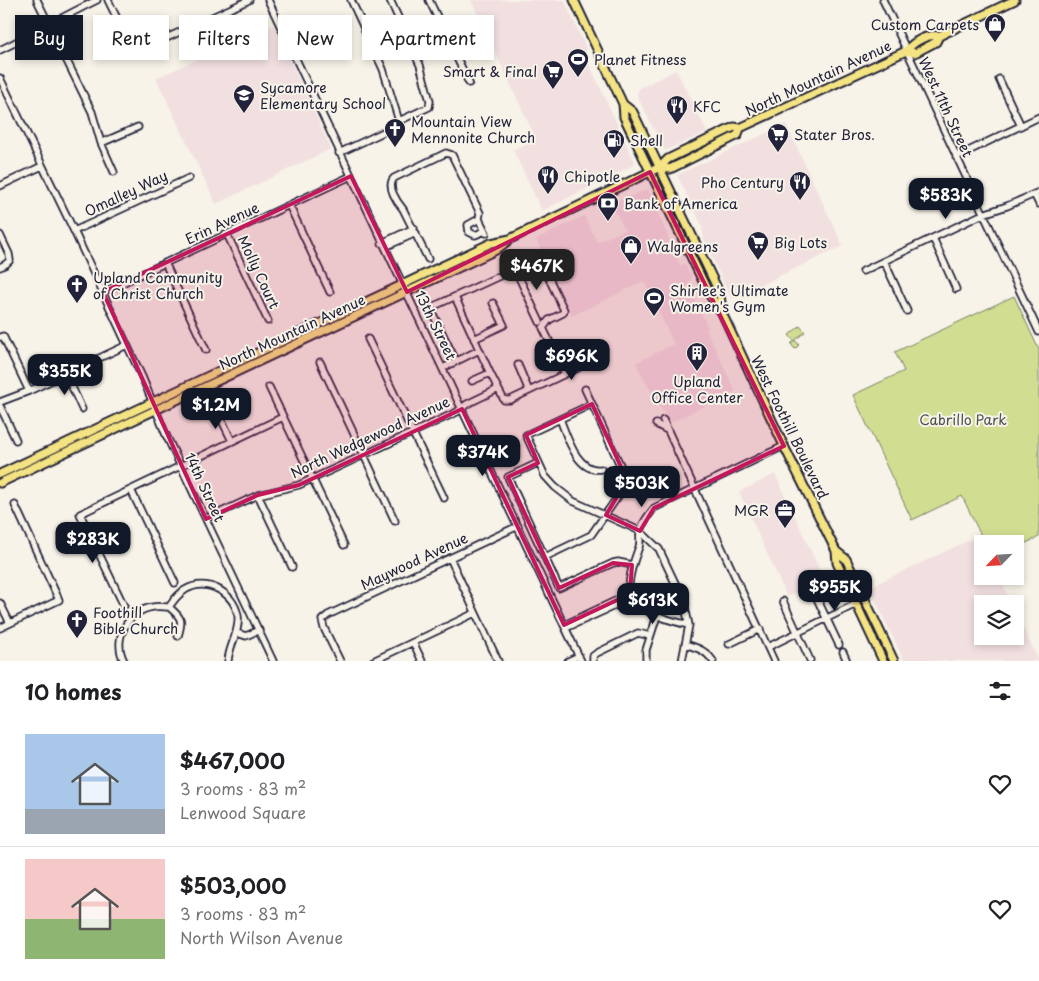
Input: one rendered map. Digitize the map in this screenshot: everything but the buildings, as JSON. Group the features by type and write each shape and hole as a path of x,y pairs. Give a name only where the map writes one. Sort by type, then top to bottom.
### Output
{"main road":[{"name":"West Foothill Boulevard","path":"574,0 623,104 624,117 709,294 722,313 784,446 836,551 838,566 883,661"},
{"name":"North Mountain Avenue","path":"0,483 496,250 510,239 660,168 668,159 734,127 740,128 906,51 911,44 933,34 939,36 1015,0"},
{"name":"West Foothill Boulevard","path":"623,104 633,112 720,294 722,313"},
{"name":"North Mountain Avenue","path":"0,474 491,243 510,239"},
{"name":"West Foothill Boulevard","path":"836,551 846,559 894,661"},
{"path":"838,566 844,570 852,586 855,589 859,588"},
{"path":"872,639 880,646 887,661"}],"street":[{"path":"37,0 44,15"},
{"path":"67,15 97,0"},
{"path":"108,0 134,53 249,0"},
{"name":"13th Street","path":"268,0 580,659"},
{"path":"351,0 383,69 399,121"},
{"path":"339,153 394,127 399,121 429,106 430,101 420,65 390,0"},
{"path":"430,0 469,83"},
{"name":"West 11th Street","path":"883,0 1039,332"},
{"path":"0,50 15,43"},
{"path":"67,60 92,112 101,143 114,172"},
{"name":"14th Street","path":"0,78 103,292 181,466 273,661"},
{"path":"999,79 1021,126"},
{"path":"956,157 1039,117"},
{"path":"101,143 138,127"},
{"path":"428,259 396,198 391,186 391,181 394,178 446,153 452,155 480,213 479,219 485,232 472,235 468,229 470,223 479,219"},
{"path":"0,186 42,166"},
{"name":"Erin Avenue","path":"103,292 351,176"},
{"name":"Omalley Way","path":"74,231 188,178"},
{"path":"863,271 983,214 1036,193 1039,204"},
{"path":"289,205 330,292"},
{"path":"384,245 415,231"},
{"name":"Molly Court","path":"227,234 268,321"},
{"path":"0,235 9,254 8,262 0,267"},
{"path":"933,238 956,289"},
{"path":"456,361 430,308 532,261 538,260 542,264 564,310 563,313 542,325"},
{"path":"884,261 907,310"},
{"path":"165,263 206,350"},
{"path":"515,269 565,374"},
{"path":"455,297 504,400 510,400 578,368"},
{"path":"474,339 504,325 493,303"},
{"path":"1,336 29,391"},
{"path":"368,339 444,498"},
{"path":"0,402 29,391 127,345"},
{"path":"443,368 479,350"},
{"path":"320,362 395,521"},
{"path":"518,366 529,391"},
{"path":"472,381 490,373"},
{"path":"66,374 82,409"},
{"path":"269,387 344,545"},
{"name":"North Wedgewood Avenue","path":"206,519 258,495 299,485 457,412 498,389"},
{"path":"545,557 591,535 626,485 627,480 585,389"},
{"path":"592,404 526,435 545,476 564,495 640,531 659,549 684,602 689,625 682,661"},
{"path":"0,406 16,440"},
{"path":"217,410 232,441"},
{"path":"124,606 80,514 283,417"},
{"path":"560,419 579,459 590,469 601,469"},
{"path":"663,420 774,661"},
{"path":"656,424 668,431"},
{"path":"689,625 648,612 631,596 629,589 632,565 640,542 640,531 654,508 784,446"},
{"path":"538,463 508,478 559,588 613,563 618,562 632,565"},
{"path":"131,490 175,583"},
{"path":"258,495 292,567"},
{"path":"0,628 59,600 15,505"},
{"name":"Maywood Avenue","path":"340,661 324,628 322,620 328,615 518,526"},
{"path":"450,558 498,661"},
{"path":"169,607 179,594 193,586 205,585 216,588 230,599 237,610 238,620 237,633 232,640 228,661"},
{"path":"812,588 839,645"},
{"path":"565,626 631,596"},
{"path":"783,601 810,660"},
{"path":"0,602 10,623"},
{"path":"768,647 856,604"},
{"path":"124,661 120,652 120,639 123,628 130,618 152,607 169,607 181,619 182,624 178,636"},
{"path":"373,661 475,613"},
{"path":"646,661 646,650 656,616"},
{"path":"729,644 760,629"},
{"path":"237,633 246,636 259,630"},
{"path":"594,661 593,656 597,653 638,634 650,636"},
{"path":"413,642 422,661"},
{"path":"685,644 702,649 713,661"},
{"path":"843,652 847,661"},
{"path":"568,661 580,659"}],"highlighted area":[{"path":"650,172 784,446 654,508 640,531 606,515 627,480 592,404 526,435 538,463 508,477 559,588 613,563 632,565 630,594 564,625 462,409 299,485 258,495 206,519 103,292 351,176 407,292"}],"shaded area":[{"path":"471,0 564,0 587,50 584,53 635,162 632,166 542,211 513,150 536,139 494,49 494,15 478,15"},
{"name":"Sycamore Elementary School","path":"274,25 278,34 278,60 290,60 331,149 216,204 156,78 196,60 268,60 268,28"},
{"path":"676,70 707,132 665,151 638,98 637,92 640,88"},
{"path":"786,124 843,246 731,299 704,240 702,226 677,175"},
{"path":"648,189 680,266 685,264 692,278 688,284 708,328 706,329 735,391 670,423 636,363 674,344 644,281 572,316 536,239 584,216 597,242 625,230 612,204"},
{"path":"775,474 824,579 787,597 739,492"},
{"path":"974,538 974,585 1003,585 1008,595 974,595 974,645 1024,645 1024,630 1039,661 904,661 871,591 872,586"}],"green space":[{"name":"Cabrillo Park","path":"1014,296 1039,350 1039,537 1024,544 1024,535 981,535 962,496 912,520 853,395 904,371 895,352"},
{"path":"800,326 805,332 795,340 799,345 795,349 791,344 794,341 789,335"}],"place":[{"name":"Custom Carpets","path":"995,43"},
{"name":"Planet Fitness","path":"578,78"},
{"name":"Smart & Final","path":"553,90"},
{"name":"Sycamore Elementary School","path":"244,114"},
{"name":"KFC","path":"677,125"},
{"name":"Mountain View Mennonite Church","path":"395,148"},
{"name":"Stater Bros.","path":"778,153"},
{"name":"Shell","path":"614,159"},
{"name":"Chipotle","path":"548,195"},
{"name":"Pho Century","path":"800,201"},
{"name":"Bank of America","path":"608,222"},
{"name":"Big Lots","path":"758,261"},
{"name":"Walgreens","path":"631,265"},
{"name":"Upland Community of Christ Church","path":"77,304"},
{"name":"Shirlee's Ultimate Women's Gym","path":"654,317"},
{"name":"Upland Office Center","path":"697,372"},
{"name":"MGR","path":"785,529"},
{"name":"Foothill Bible Church","path":"77,639"}]}
